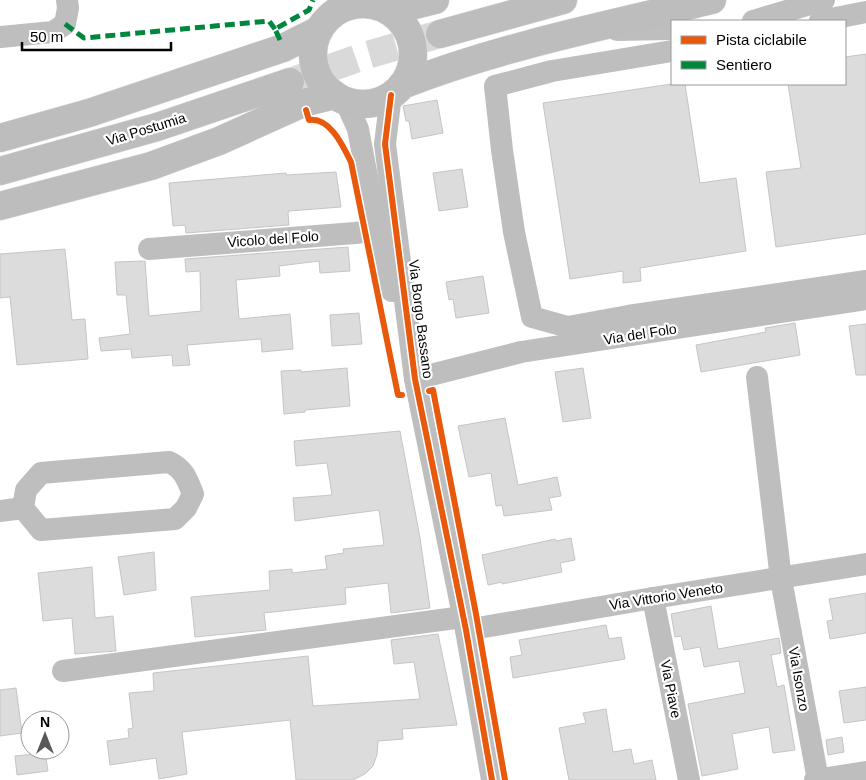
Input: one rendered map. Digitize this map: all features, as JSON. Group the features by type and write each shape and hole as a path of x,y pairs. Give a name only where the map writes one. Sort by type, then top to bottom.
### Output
{"main road":[{"path":"0,138 89,113 283,48 323,19 351,5 407,7 435,0"},
{"path":"440,34 563,0"},
{"path":"0,206 151,166 219,141 304,103 340,98 363,104 378,102 397,90 435,72 579,32 712,0"},
{"name":"Via Borgo Bassano","path":"377,5 398,18 407,30 412,44 413,58 410,73 397,90"},
{"name":"Via Borgo Bassano","path":"323,19 314,44 313,59 316,73 324,86 340,98"},
{"name":"Via Postumia","path":"0,171 157,127 290,82"}],"street":[{"path":"0,37 53,32 65,24 68,0"},
{"path":"756,20 824,0"},
{"path":"825,20 866,12"},
{"path":"846,26 866,22"},
{"path":"579,32 671,29"},
{"path":"671,52 552,71 495,86 514,232 532,317 568,327 628,316 866,281"},
{"name":"Via Borgo Bassano","path":"387,229 385,144 397,90"},
{"name":"Via Borgo Bassano","path":"340,98 358,129 387,229 464,624 492,780"},
{"name":"Vicolo del Folo","path":"149,249 387,229"},
{"name":"Via del Folo","path":"415,378 523,352 866,299"},
{"name":"Via Isonzo","path":"757,377 781,578 817,780"},
{"path":"169,462 178,466 187,477 193,494 186,508 175,519 51,530 41,530 23,508 26,490 40,473 169,462"},
{"path":"0,511 23,508"},
{"name":"Via Vittorio Veneto","path":"62,671 464,624 653,598 866,564"},
{"name":"Via Piave","path":"653,598 689,780"},
{"path":"817,780 866,772"}],"building":[{"path":"866,54 866,234 776,247 766,172 801,168 788,85 846,85 846,57"},
{"path":"671,84 685,85 700,183 736,178 746,251 640,268 641,281 623,283 623,271 570,279 543,103"},
{"path":"437,100 443,133 412,139 409,121 406,121 403,106"},
{"path":"462,169 468,207 439,211 433,173"},
{"path":"336,172 341,207 289,211 289,225 186,233 185,225 173,226 169,183 286,173 286,175"},
{"path":"348,247 350,271 320,273 319,261 279,266 280,276 236,280 239,319 290,314 293,349 262,352 261,339 187,345 190,365 173,366 172,355 132,358 131,349 101,351 99,338 130,334 126,295 117,295 115,262 145,261 149,316 201,311 200,271 186,272 185,259"},
{"path":"65,249 72,320 85,319 88,359 17,365 10,297 0,298 0,254"},
{"path":"483,276 489,313 456,318 453,299 449,300 446,282"},
{"path":"359,313 362,344 332,346 330,315"},
{"path":"795,323 800,355 701,372 696,345 766,332 765,328"},
{"path":"866,324 866,375 856,375 849,326"},
{"path":"347,368 350,406 284,414 281,371 301,370 301,372"},
{"path":"583,368 591,418 563,422 555,372"},
{"path":"505,418 518,485 557,477 561,496 549,498 552,510 504,516 502,505 496,506 491,473 469,477 458,426"},
{"path":"400,431 420,538 430,608 391,613 388,583 345,588 346,604 264,613 266,630 195,637 191,597 270,590 269,571 292,569 292,573 327,569 325,556 344,553 343,549 384,545 379,510 295,521 293,498 332,495 327,463 296,466 294,441"},
{"path":"571,538 575,560 560,563 562,572 488,585 482,555 555,539 556,541"},
{"path":"154,552 156,590 124,595 118,557"},
{"path":"92,567 95,618 113,616 116,651 75,654 72,618 43,621 38,573"},
{"path":"866,593 866,633 830,639 827,621 833,620 829,599"},
{"path":"711,606 718,649 779,638 781,653 771,655 777,687 784,685 795,750 773,753 769,727 732,734 738,769 702,776 688,704 745,693 739,661 704,667 700,647 684,650 681,636 675,637 671,614"},
{"path":"606,625 609,639 621,637 625,659 513,678 510,657 522,655 519,640"},
{"path":"438,634 457,725 402,729 403,739 378,741 377,755 373,766 365,774 353,780 296,780 290,720 182,732 187,774 159,779 156,758 110,765 107,741 129,738 128,729 133,728 129,693 154,691 153,673 308,656 313,706 420,699 414,662 394,664 391,640"},
{"path":"866,687 866,720 844,723 839,691"},
{"path":"16,688 20,733 0,736 0,690"},
{"path":"606,709 613,752 631,749 634,764 652,760 656,780 569,780 559,728 586,723 583,713"},
{"path":"842,737 844,752 828,755 826,740"},
{"path":"15,756 20,756 20,760 46,760 48,771 17,775"}],"tunnel":[{"path":"290,82 367,55 440,34"}],"marked path":[{"path":"280,40 275,29 309,10 313,0"},
{"path":"65,24 84,38 269,21 275,29"}],"cycle path":[{"path":"391,95 385,144 415,379 466,630 492,780"},
{"path":"306,110 309,120 317,120 323,123 335,134 351,162 398,395 402,395"},
{"path":"429,391 433,390 476,614 505,780"}]}
